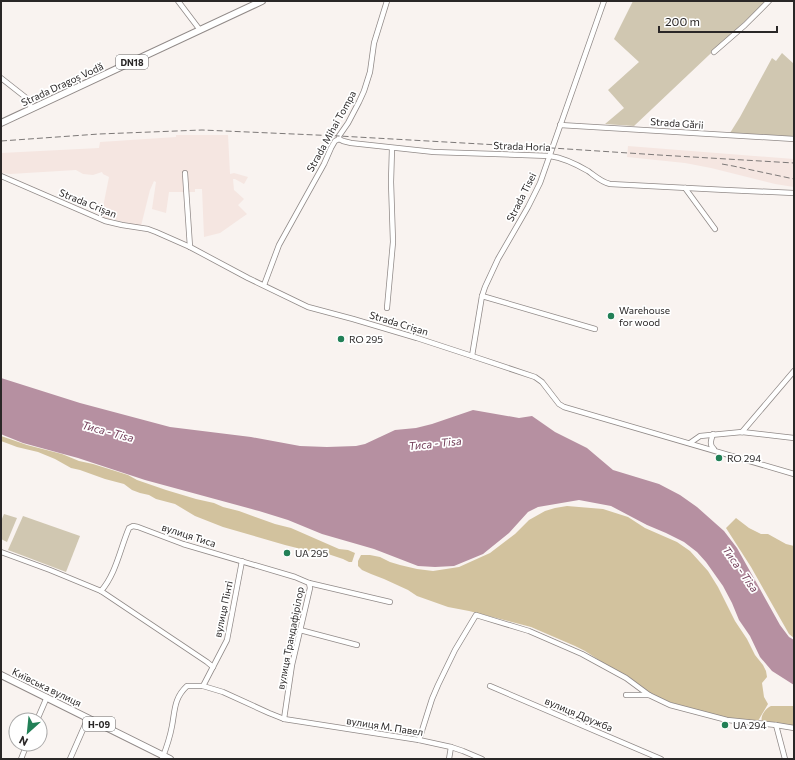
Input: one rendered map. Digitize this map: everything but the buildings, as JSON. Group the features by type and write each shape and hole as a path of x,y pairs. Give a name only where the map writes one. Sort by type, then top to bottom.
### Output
{"main road":[{"name":"Strada Dragoș Vodă","path":"1,123 262,1"},
{"name":"Київська вулиця","path":"1,675 162,757 170,759"}],"street":[{"path":"178,1 200,30"},
{"name":"Strada Mihai Tompa","path":"264,285 279,245 324,164 330,148 335,141 339,139 364,91 370,72 374,43 387,1"},
{"name":"Strada Tisei","path":"472,356 482,296 498,259 540,183 604,1"},
{"path":"714,52 745,25 769,1"},
{"path":"1,78 29,100 31,109"},
{"name":"Strada Gării","path":"560,126 794,140"},
{"name":"Strada Horia","path":"339,139 351,143 434,152 559,157 574,163 605,183 794,193"},
{"path":"387,308 393,242 390,182 392,148"},
{"path":"185,174 190,247"},
{"name":"Strada Crișan","path":"1,176 105,221 152,231 190,247 308,307 374,325 535,377 542,382 562,406 794,474"},
{"path":"685,188 715,229"},
{"path":"482,296 595,329"},
{"path":"742,432 794,371"},
{"path":"690,443 700,436 742,432 794,438"},
{"path":"713,434 711,446 715,450"},
{"name":"вулиця Тиса","path":"101,591 106,585 115,567 129,528 133,526 183,544 295,577 309,583 390,602"},
{"path":"1,552 101,591 213,667"},
{"name":"вулиця Пінті","path":"203,686 227,640 242,561"},
{"name":"вулиця Трандафірілор","path":"284,719 292,665 310,588 309,583"},
{"path":"419,740 432,699 455,650 476,615 529,631 582,654 626,678 649,695 670,705 727,720 794,728"},
{"path":"300,630 357,645"},
{"path":"162,757 172,726 178,697 187,686 203,686"},
{"name":"вулиця М. Павел","path":"203,686 224,692 284,719 419,740 451,747 482,759"},
{"name":"вулиця Дружба","path":"490,686 661,759"},
{"path":"626,695 649,695"},
{"path":"41,712 47,698"},
{"path":"70,759 88,718"},
{"path":"776,725 785,759"},
{"path":"449,759 451,747"}],"shaded area":[{"path":"633,1 766,1 634,126 605,124 624,108 608,90 639,62 614,39"},
{"path":"782,53 794,64 794,137 730,133 772,58 776,61"},
{"path":"176,135 228,135 230,174 234,173 248,177 244,184 233,179 234,190 244,199 238,205 247,214 220,233 204,237 202,189 195,189 195,192 169,192 166,213 152,209 156,182 154,181 150,190 141,226 101,217 109,177 102,172 93,175 83,174 76,170 10,174 2,173 1,153 99,148 100,142 176,137"},
{"path":"628,146 794,159 794,187 685,163 627,157"},
{"path":"1,436 128,475 137,480 166,490 214,503 291,528 339,549 348,550 355,553 352,562 322,552 309,551 285,545 223,527 195,516 175,504 132,490 124,484 71,468 38,452 1,441"},
{"path":"567,506 603,509 628,517 645,528 677,542 690,551 708,571 735,621 766,671 767,677 762,683 764,697 768,704 758,721 727,718 672,703 646,692 631,679 575,646 531,627 448,607 417,596 408,590 362,570 358,566 358,561 361,555 370,555 417,569 433,571 459,567 490,553 515,534 529,520 545,511"},
{"path":"4,514 17,518 7,542 1,539 1,521"},
{"path":"23,516 80,536 66,572 8,550"},
{"path":"736,518 749,528 761,534 768,534 786,544 794,546 794,638 789,634 751,567 726,528"},
{"path":"771,706 794,706 794,726 762,722 764,713"}],"water":[{"name":"Тиса - Tisa","path":"1,378 80,403 170,427 251,437 300,446 356,446 365,444 395,430 416,428 432,424 473,410 519,418 532,416 555,432 587,448 613,470 659,484 680,495 697,507 724,531 737,548 780,625 789,637 794,640 794,685 772,671 760,657 750,636 739,620 723,586 697,552 684,542 611,506 579,500 538,507 528,512 509,533 483,554 454,566 418,566 374,549 322,534 288,520 145,480 78,458 23,443 3,435 1,434"}],"railway":[{"path":"1,141 99,134 202,130 339,136 794,163"},
{"path":"722,164 794,179"}],"place":[{"name":"Warehouse for wood","path":"611,316"},
{"name":"RO 295","path":"341,339"},
{"name":"RO 294","path":"719,458"},
{"name":"UA 295","path":"287,553"},
{"name":"UA 294","path":"725,725"}]}
